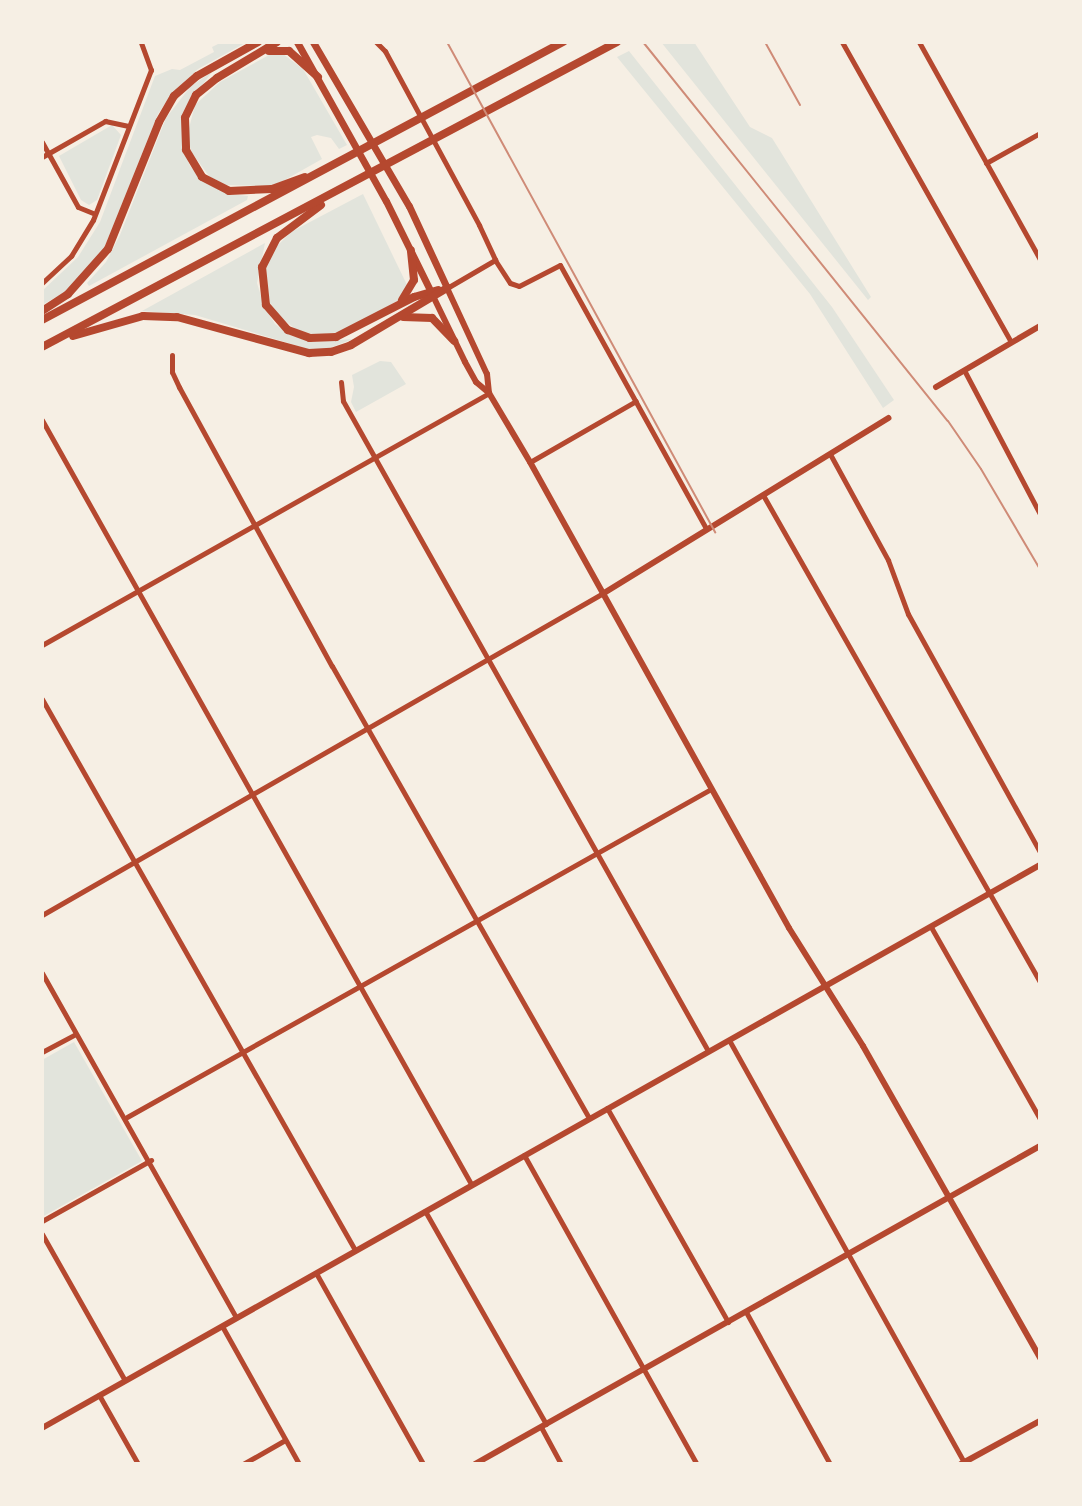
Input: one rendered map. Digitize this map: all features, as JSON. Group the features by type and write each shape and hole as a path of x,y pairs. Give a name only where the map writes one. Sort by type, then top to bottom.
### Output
{"highway":[{"path":"277,42 217,78 190,105 184,135 186,150 197,170 214,186 247,193 272,189 332,167"},
{"path":"42,320 563,42"},
{"path":"42,347 617,42"},
{"path":"42,311 68,294 108,249 159,122 174,96 197,76 257,43"},
{"path":"261,53 289,51 318,77"},
{"path":"344,188 271,244 260,278 266,305 288,330 323,339 351,332 391,310 447,288"},
{"path":"391,310 412,288 411,250"},
{"path":"374,331 432,294"},
{"path":"42,347 85,331 143,316 177,317 210,324 309,353 331,352 405,316 425,316 438,322 454,341"}],"main road":[{"path":"297,42 411,250 476,382 489,393 530,462 789,928 827,985 1040,1358"},
{"path":"313,42 402,192 487,374 489,393"},
{"path":"936,387 1040,326"},
{"path":"604,593 889,418"},
{"path":"42,1428 1040,865"},
{"path":"475,1464 1040,1146"},
{"path":"963,1463 1040,1421"}],"street":[{"path":"42,283 71,256 95,214 151,70 141,42"},
{"path":"376,42 385,51 510,283 519,286 560,265 706,528"},
{"path":"842,42 1011,342"},
{"path":"919,42 1040,259"},
{"path":"45,155 105,121 128,126"},
{"path":"986,163 1040,133"},
{"path":"42,142 45,155 78,207 95,214"},
{"path":"447,288 495,260"},
{"path":"172,355 172,372 179,387 589,1118"},
{"path":"964,370 1040,514"},
{"path":"341,382 343,401 708,1051"},
{"path":"42,645 489,393"},
{"path":"530,462 636,401"},
{"path":"42,420 471,1184"},
{"path":"830,454 888,560 908,614 1040,852"},
{"path":"763,495 1040,982"},
{"path":"42,915 367,726 604,593"},
{"path":"42,699 355,1250"},
{"path":"127,1117 711,789"},
{"path":"931,927 1040,1119"},
{"path":"42,973 127,1117 236,1317"},
{"path":"42,1052 76,1034"},
{"path":"728,1040 963,1463"},
{"path":"606,1108 728,1322"},
{"path":"523,1154 697,1464"},
{"path":"42,1221 151,1160"},
{"path":"425,1210 561,1464"},
{"path":"42,1234 124,1379"},
{"path":"316,1272 423,1464"},
{"path":"746,1312 830,1464"},
{"path":"221,1325 299,1464"},
{"path":"98,1394 138,1464"},
{"path":"243,1464 285,1440"}],"shaded area":[{"path":"222,42 247,42 198,69 170,96 158,114 103,251 67,291 42,305 42,291 78,257 100,222 155,76 172,69 180,70 214,52 212,47"},
{"path":"661,42 694,42 750,127 772,138 871,297 868,300"},
{"path":"629,51 832,307 894,400 883,408 810,294 617,57"},
{"path":"283,54 303,69 347,145 339,149 331,138 317,135 311,137 322,159 283,181 270,186 224,185 209,176 192,153 187,136 195,105 220,82 269,55"},
{"path":"212,72 184,110 182,147 190,166 207,184 229,194 248,196 247,200 89,286 87,283 106,262 120,235 166,118 191,86"},
{"path":"112,125 121,135 97,200 89,205 81,200 59,156"},
{"path":"363,194 408,287 401,299 340,332 317,335 297,330 277,315 270,303 265,271 270,253 291,232"},
{"path":"265,243 257,283 264,306 275,324 292,336 312,342 353,339 327,349 308,349 195,315 142,311"},
{"path":"380,361 391,362 406,384 356,412 351,402 354,387 352,375"},
{"path":"74,1042 142,1161 42,1217 42,1060"}],"railway":[{"path":"447,42 715,532"},
{"path":"643,42 948,421 981,469 1040,569"},
{"path":"765,42 800,105"}]}
